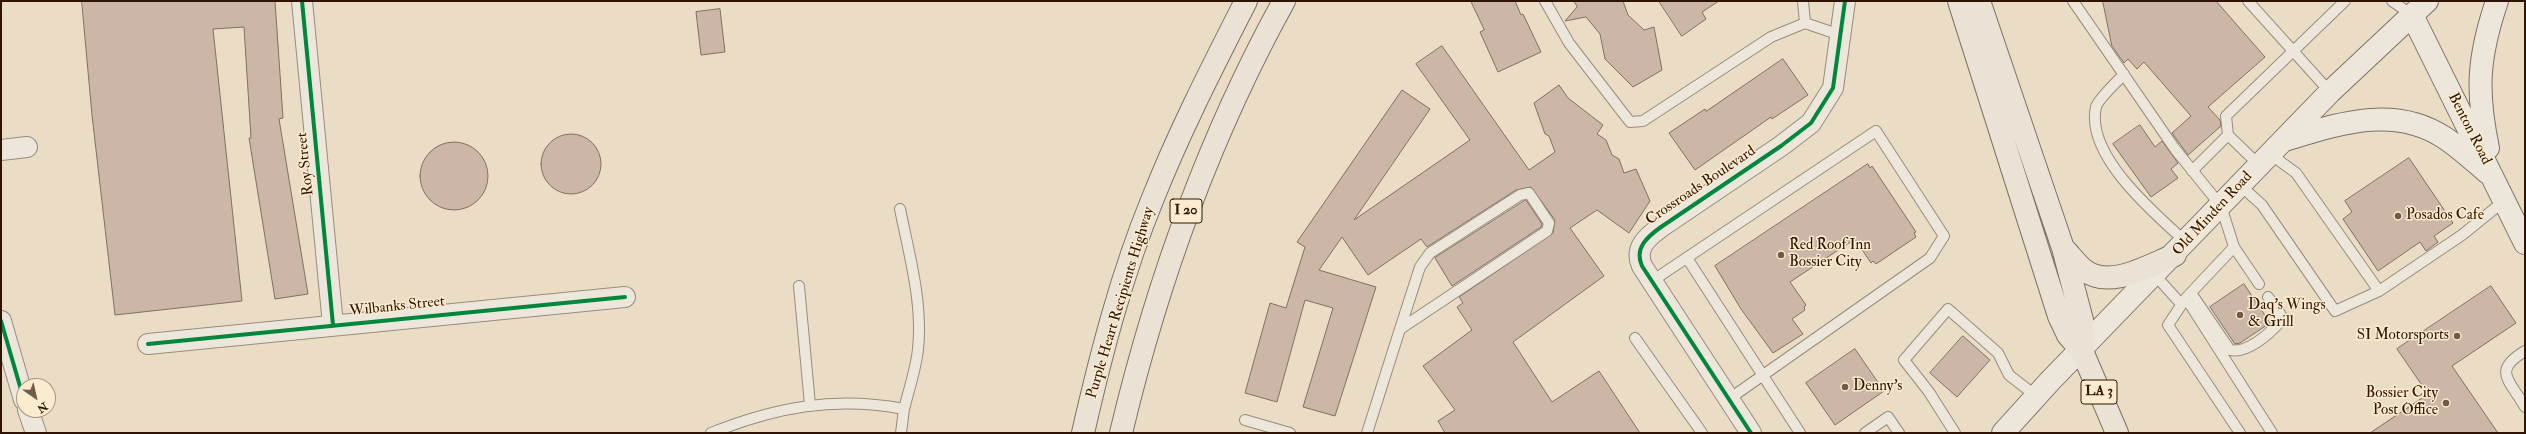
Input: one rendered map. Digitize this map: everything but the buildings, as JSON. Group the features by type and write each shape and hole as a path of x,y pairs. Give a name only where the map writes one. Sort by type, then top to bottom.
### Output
{"main road":[{"name":"Purple Heart Recipients Highway","path":"1083,433 1094,383 1122,287 1152,199 1194,102 1246,1"},
{"name":"I 20","path":"1121,433 1133,384 1181,224 1223,121 1284,1"},
{"path":"1979,1 2063,248 2082,320 2082,351"},
{"path":"2493,177 2479,93 2482,62 2497,1"},
{"path":"1952,4 1974,43 2059,316 2068,335 2082,351"},
{"name":"Old Minden Road","path":"2004,433 2036,396 2082,351 2330,92 2419,8"},
{"name":"Benton Road","path":"2419,8 2493,177 2525,243"},
{"path":"2271,153 2350,121 2374,118 2398,120 2422,126 2444,138 2493,177"},
{"path":"2063,248 2083,270 2094,276 2112,278 2180,248"},
{"name":"LA 3","path":"2082,351 2117,433"}],"street":[{"name":"Roy Street","path":"302,1 334,325"},
{"name":"Crossroads Boulevard","path":"1751,433 1652,282 1638,258 1639,250 1644,242 1661,227 1781,146 1811,123 1833,88 1845,1"},
{"path":"1,150 27,147"},
{"name":"Wilbanks Street","path":"148,344 625,297"},
{"path":"1,321 18,378"},
{"path":"31,418 36,433"}],"lane":[{"path":"1545,1 1569,43 1630,122 1643,121 1770,37 1805,23 1840,35"},
{"path":"1803,1 1805,23"},
{"path":"2073,1 2192,171 2220,206 2234,247 2259,284"},
{"path":"2248,1 2330,92"},
{"path":"2228,135 2226,116 2345,1"},
{"path":"2392,1 2419,8"},
{"path":"2124,74 2096,105 2095,128 2102,147 2135,196 2180,248"},
{"path":"1652,282 1876,131 1944,236 1930,258 1729,399"},
{"path":"2192,171 2228,135"},
{"path":"2228,135 2271,153 2296,173 2379,291"},
{"path":"2240,185 2262,206 2335,311 2379,291 2462,235 2504,201"},
{"path":"1368,433 1400,329 1420,267 1430,254 1520,195 1529,193 1549,223 1547,231 1400,329"},
{"path":"900,209 912,273 919,329 918,350 904,409 901,433"},
{"path":"2234,247 2186,298 2168,325 2240,433"},
{"path":"1687,258 1800,433"},
{"path":"2155,274 2186,298 2230,350 2236,352 2244,350 2280,322 2281,315 2268,297"},
{"path":"799,286 810,405"},
{"path":"2186,298 2272,433"},
{"path":"1955,433 1929,392 1904,360 1948,309 1998,353 2009,375 2036,396"},
{"path":"1635,338 1702,433"},
{"path":"2525,351 2511,359 2506,365 2506,372 2525,407"},
{"path":"2228,365 2236,352"},
{"path":"711,433 742,420 781,410 810,405 862,402 904,409"},
{"path":"1865,433 1888,417 1899,433"},
{"path":"1245,420 1290,433"}],"cycle path":[{"path":"302,1 333,325"},
{"path":"1751,433 1642,266 1640,260 1641,248 1647,239 1656,231 1781,146 1811,123 1833,88 1845,1"},
{"path":"148,344 625,297"},
{"path":"1,321 18,378"}],"place":[{"name":"Posados Cafe","path":"2398,216"},
{"name":"Red Roof Inn Bossier City","path":"1781,255"},
{"name":"Daq's Wings & Grill","path":"2240,315"},
{"name":"SI Motorsports","path":"2457,336"},
{"name":"Denny's","path":"1845,387"},
{"name":"Bossier City Post Office","path":"2446,403"}]}
